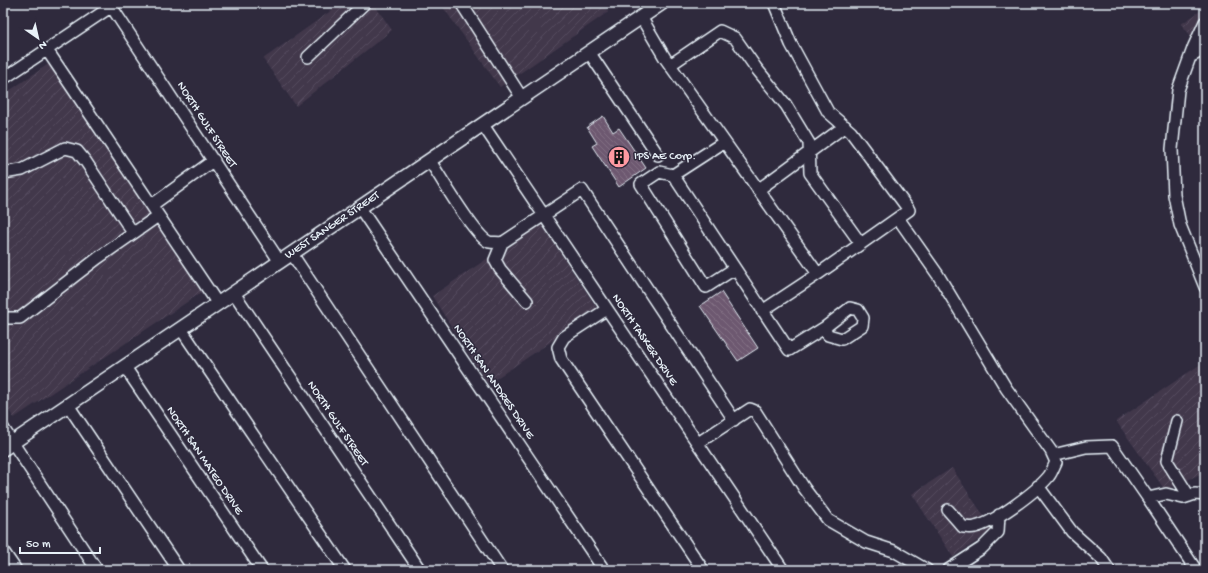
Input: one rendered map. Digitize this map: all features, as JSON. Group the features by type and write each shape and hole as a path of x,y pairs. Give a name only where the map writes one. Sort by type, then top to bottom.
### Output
{"main road":[{"name":"WEST SANGER STREET","path":"8,446 662,3"}],"street":[{"path":"308,57 365,3"},
{"path":"461,3 522,98"},
{"path":"762,311 818,274 909,210 851,132 828,112 791,44 774,3"},
{"path":"3,79 110,5"},
{"name":"NORTH GULF STREET","path":"110,5 214,160 280,262"},
{"path":"641,17 670,65 818,274"},
{"path":"1205,22 1202,25 1178,90 1172,149 1174,195 1180,225 1205,287"},
{"path":"670,65 720,32 734,38 786,105 809,143 810,173 860,244"},
{"path":"1190,57 1205,49"},
{"path":"47,50 218,304"},
{"path":"590,52 658,155"},
{"name":"NORTH TASKER DRIVE","path":"483,125 783,570"},
{"path":"758,190 844,126"},
{"path":"673,175 724,142"},
{"path":"3,173 22,170 65,148 77,151 86,162 133,233"},
{"path":"152,205 214,160"},
{"path":"430,161 483,238 489,242 502,243"},
{"path":"734,269 706,287 641,184 659,172 673,175 788,350 824,328"},
{"path":"527,301 500,269 495,260 502,243 582,190 734,420"},
{"name":"NORTH SAN ANDRES DRIVE","path":"360,208 604,570"},
{"path":"3,318 20,318 98,258 158,216"},
{"path":"898,218 938,275 1006,388 1053,455 1056,462 1049,475 1038,486 988,522 974,527 963,527 948,510"},
{"path":"292,254 502,570"},
{"name":"NORTH GULF STREET","path":"234,293 420,570"},
{"path":"607,309 564,337 558,348 561,359 703,570"},
{"path":"181,329 345,570"},
{"name":"NORTH SAN MATEO DRIVE","path":"125,367 262,570"},
{"path":"68,405 179,570"},
{"path":"698,443 750,409 755,411 804,488 828,520 866,542 894,551 928,570"},
{"path":"1177,421 1167,461 1189,496"},
{"path":"3,428 8,446 97,570"},
{"path":"1053,455 1086,447 1112,446 1196,570"},
{"path":"1038,486 1072,532 1101,558 1109,570"},
{"path":"1148,498 1166,494 1183,498 1195,494 1205,495"},
{"path":"948,570 982,548 998,532 999,515"},
{"path":"3,551 16,570"}],"shaded area":[{"path":"342,3 373,3 392,30 296,106 263,59"},
{"path":"440,3 602,3 608,12 500,87"},
{"path":"1205,8 1205,53 1181,24"},
{"path":"50,63 205,290 14,418 3,402 3,95"},
{"path":"541,224 598,310 488,384 432,296"},
{"path":"1201,364 1205,368 1205,472 1165,490 1116,421"},
{"path":"952,468 993,530 953,557 912,494"}],"building":[{"name":"IPS AE Corp.","path":"603,116 613,132 619,128 646,168 619,187 592,146 597,143 587,127"},
{"path":"721,292 758,348 738,361 700,306"}],"place":[{"name":"IPS AE Corp.","path":"619,157"}]}
